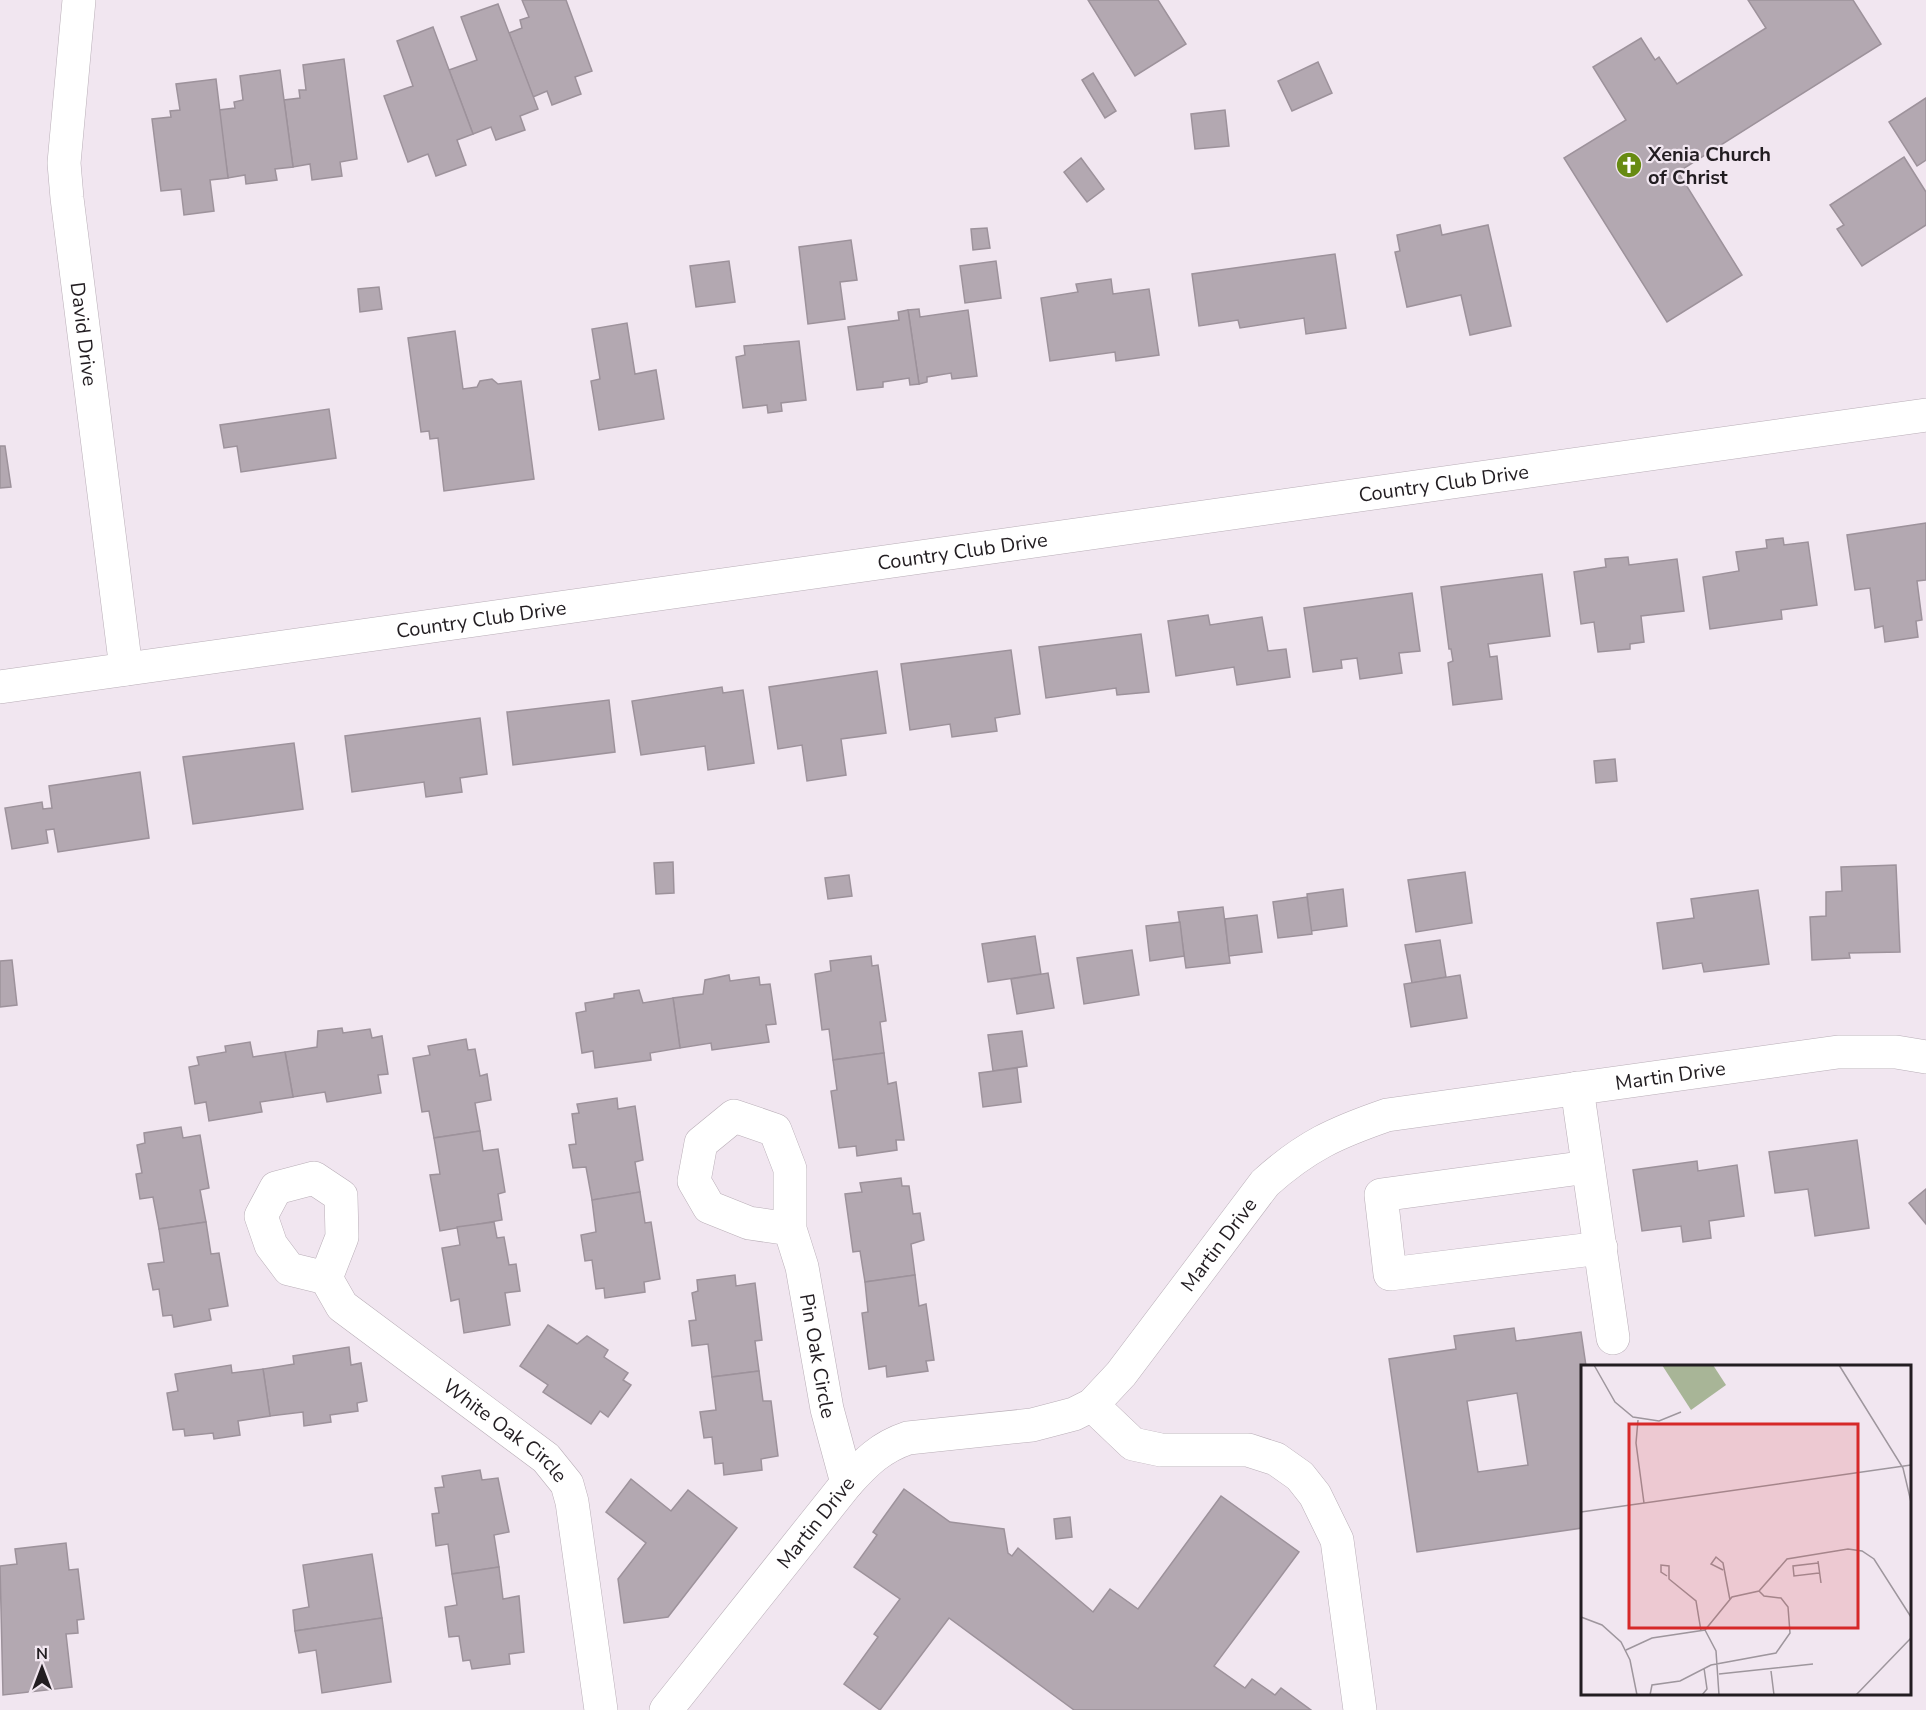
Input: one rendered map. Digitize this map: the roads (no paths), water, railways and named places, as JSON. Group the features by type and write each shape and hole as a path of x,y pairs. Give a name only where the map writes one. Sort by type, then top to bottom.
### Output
{"street":[{"name":"David Drive","path":"80,0 69,87 65,175 126,669"},
{"name":"Country Club Drive","path":"0,687 1926,416"},
{"name":"Martin Drive","path":"666,1710 870,1457 889,1444 908,1438 1032,1425 1074,1414 1092,1405 1120,1374 1265,1183 1294,1157 1328,1137 1387,1115 1838,1052 1896,1052 1926,1057"},
{"path":"1577,1088 1613,1338"},
{"path":"1588,1167 1381,1195 1390,1274 1600,1248"},
{"name":"Pin Oak Circle","path":"790,1229 801,1268 827,1409 847,1483"},
{"name":"White Oak Circle","path":"326,1278 342,1306 546,1458 567,1484 572,1502 601,1710"},
{"path":"1092,1405 1133,1444 1161,1450 1248,1450 1276,1459 1300,1476 1315,1495 1338,1540 1360,1710"}],"place":[{"name":"Xenia Church of Christ","path":"1629,165"}]}
